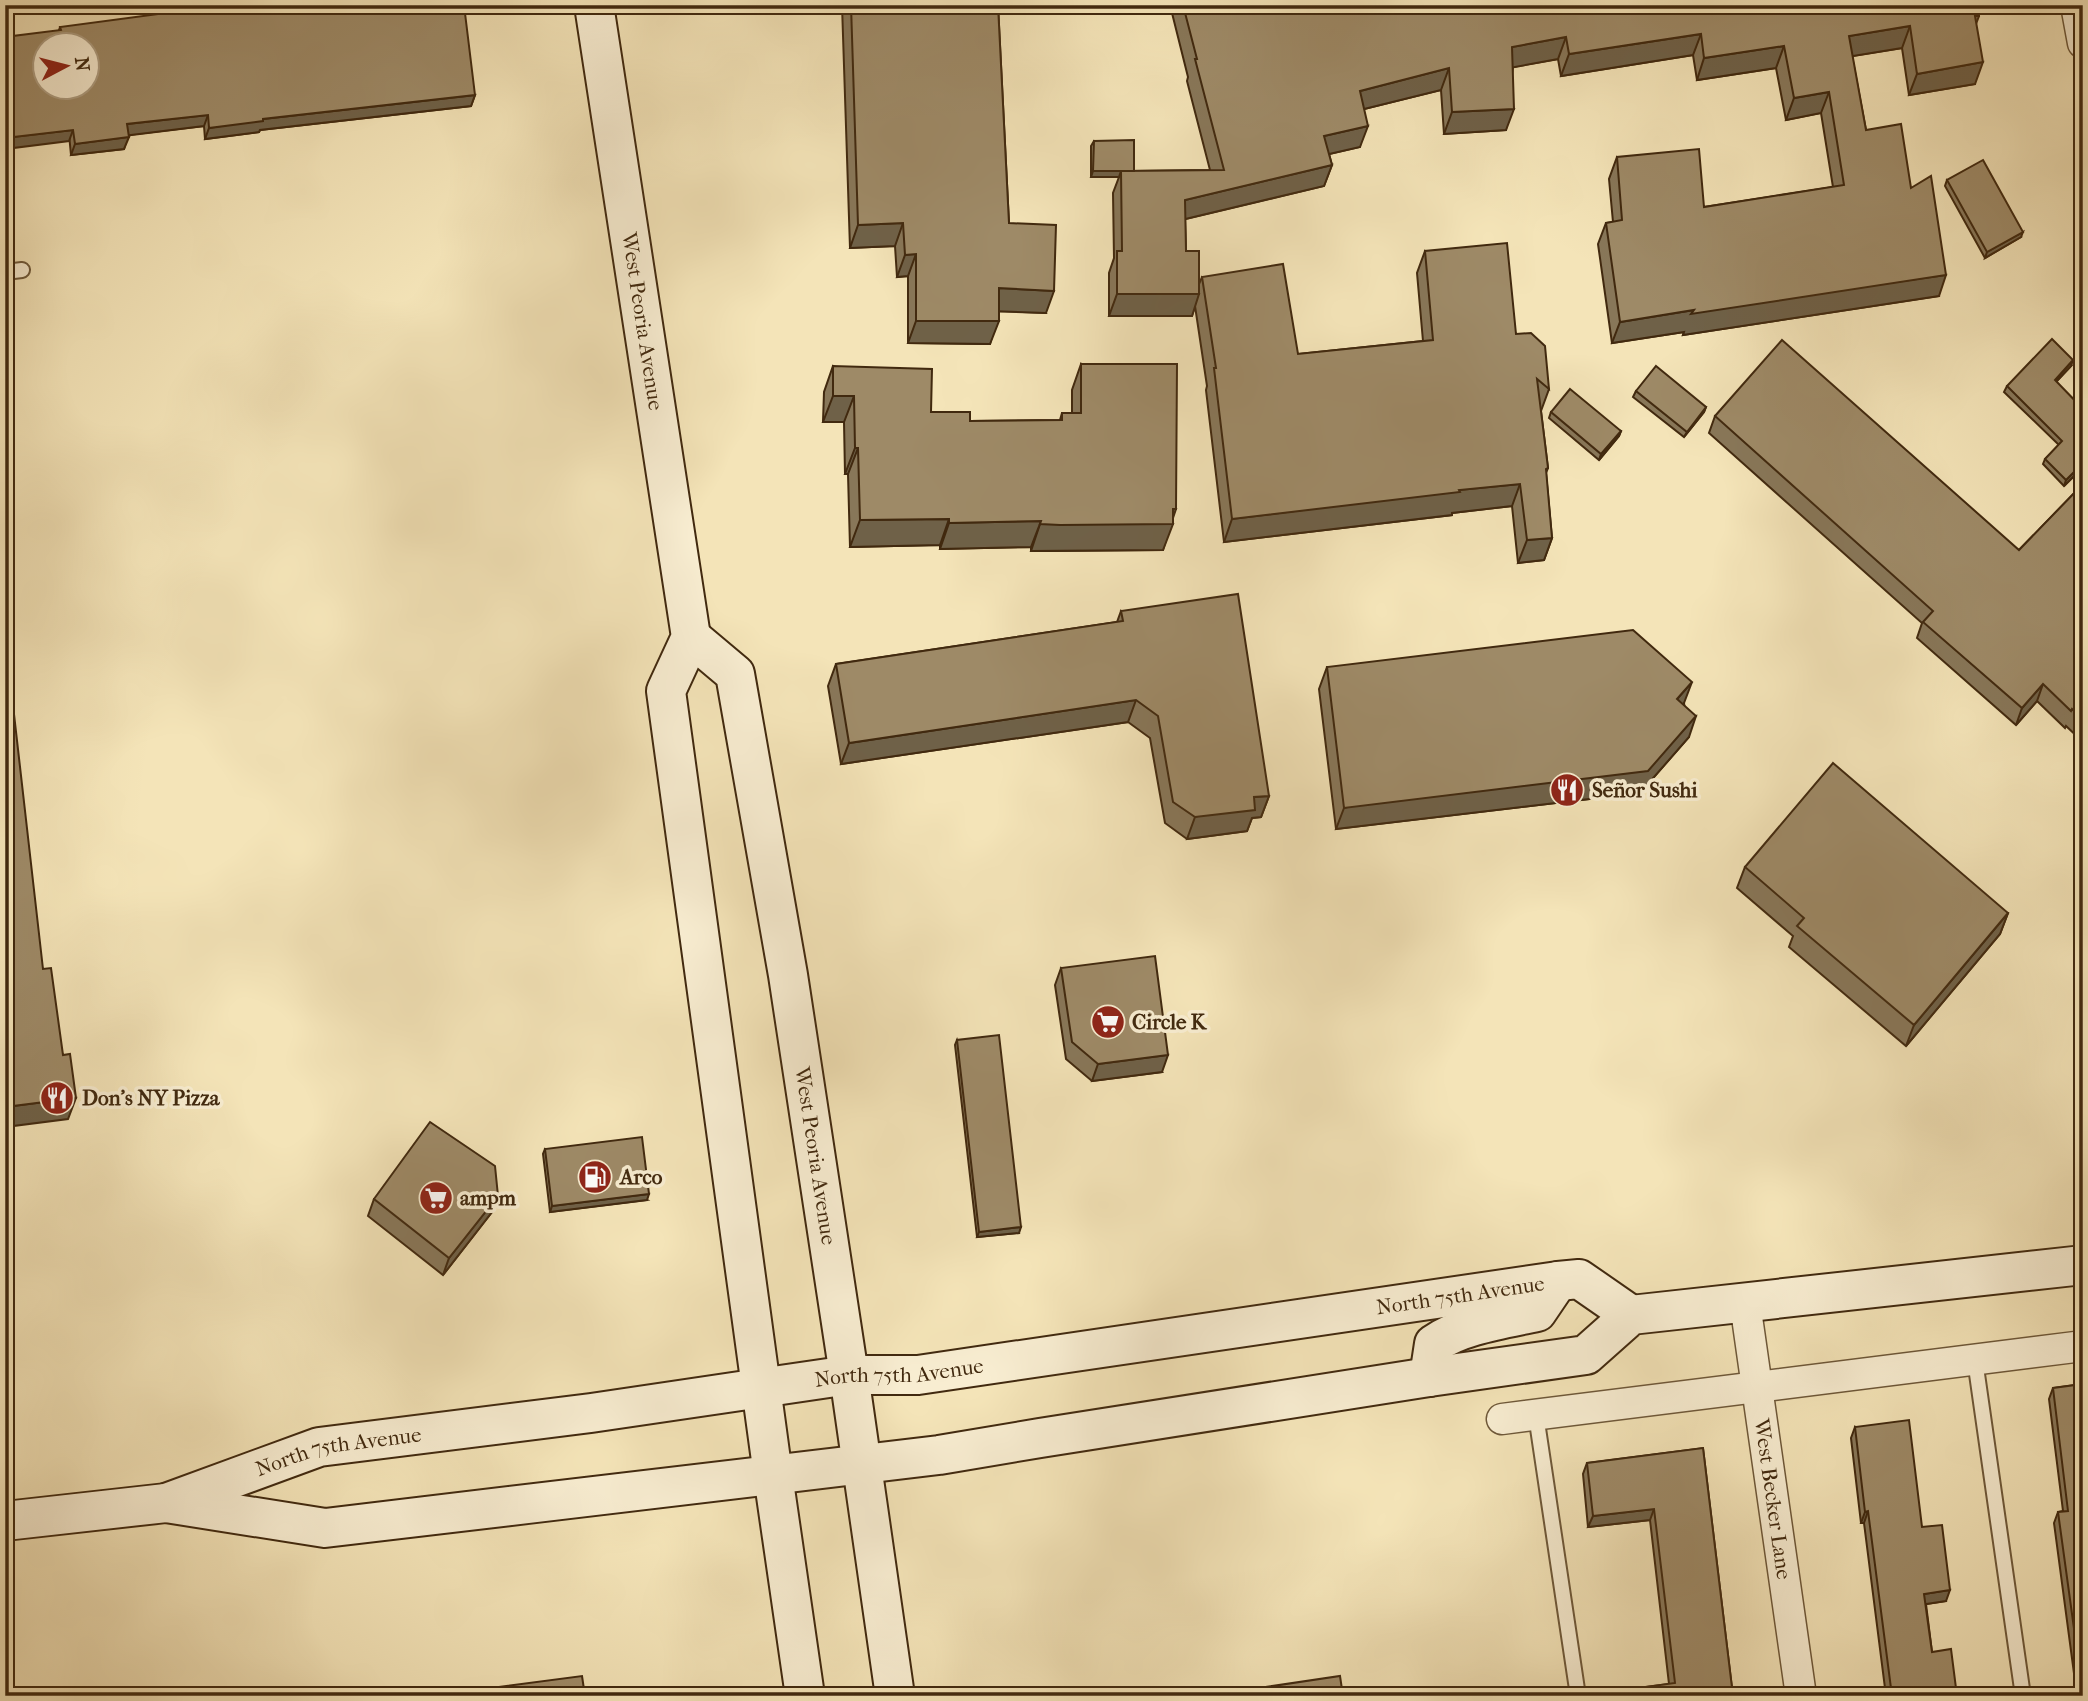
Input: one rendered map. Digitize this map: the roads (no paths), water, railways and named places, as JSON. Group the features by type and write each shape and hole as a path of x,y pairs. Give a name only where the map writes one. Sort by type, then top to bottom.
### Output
{"main road":[{"name":"West Peoria Avenue","path":"594,5 691,637 735,674 788,975 895,1696"},
{"path":"691,637 666,691 761,1389 806,1696"},
{"path":"1631,1314 2083,1265"},
{"name":"North 75th Avenue","path":"5,1521 166,1503 319,1447 591,1413 849,1375 918,1375 1558,1281 1579,1279 1631,1314 1586,1355 862,1465 325,1528 166,1503"},
{"path":"1429,1377 1434,1344 1447,1336 1537,1312 1558,1281"}],"street":[{"path":"2076,5 2083,43"},
{"name":"West Becker Lane","path":"1745,1303 1801,1696"},
{"path":"1502,1419 2083,1346"}],"lane":[{"path":"5,272 22,270"},
{"path":"1975,1360 2023,1696"},
{"path":"1536,1415 1578,1696"}],"place":[{"name":"Señor Sushi","path":"1567,790"},
{"name":"Circle K","path":"1108,1022"},
{"name":"Don's NY Pizza","path":"57,1098"},
{"name":"Arco","path":"595,1177"},
{"name":"ampm","path":"436,1198"}]}
